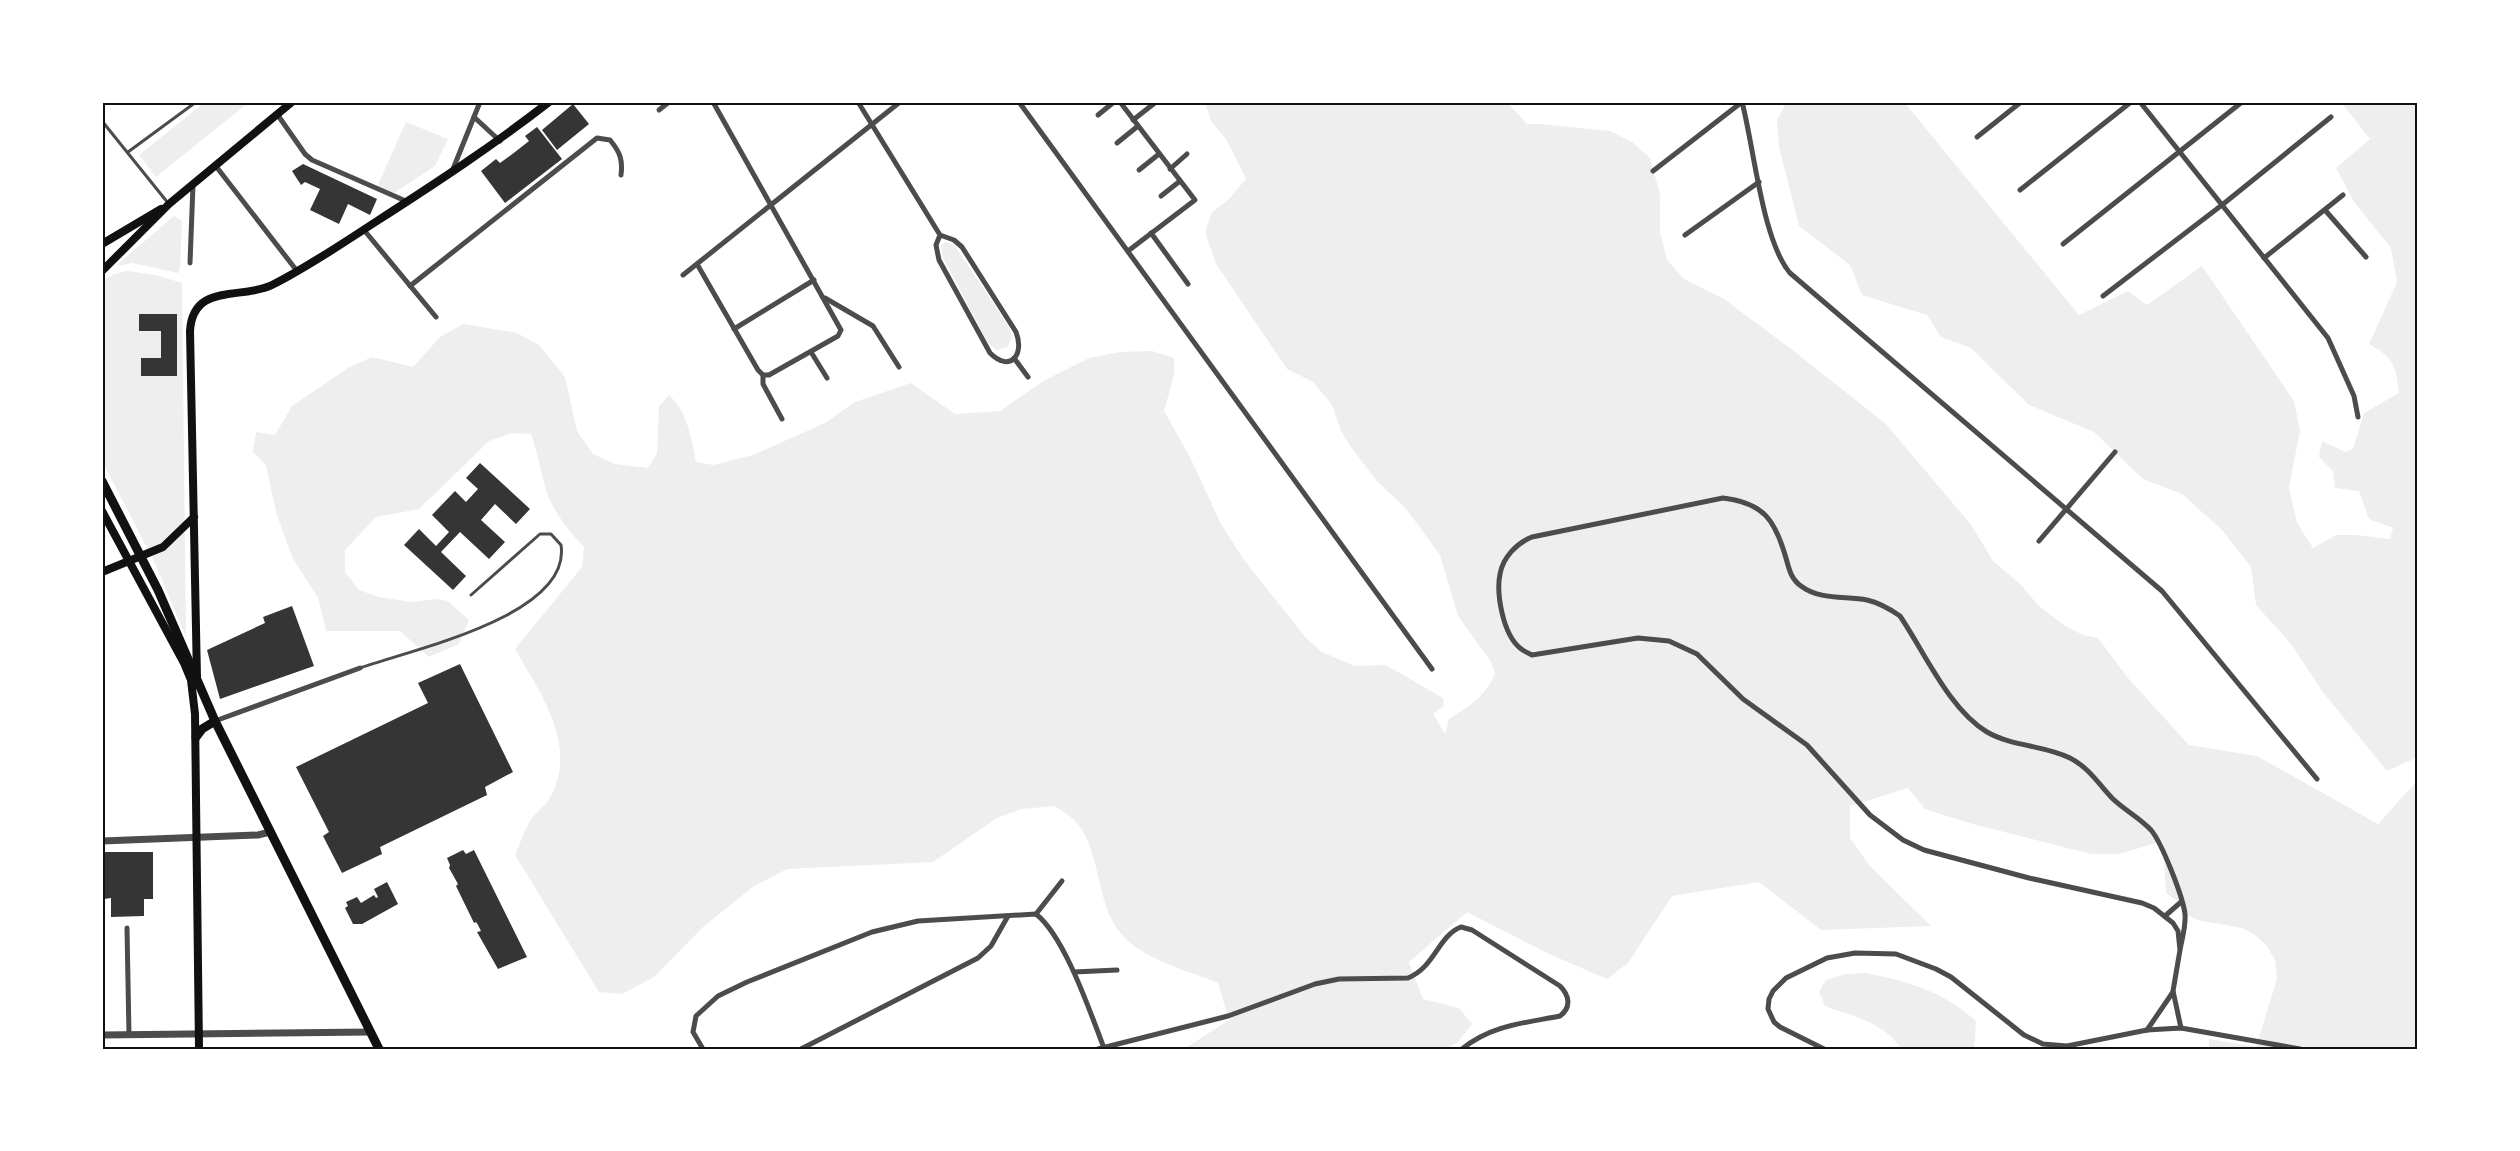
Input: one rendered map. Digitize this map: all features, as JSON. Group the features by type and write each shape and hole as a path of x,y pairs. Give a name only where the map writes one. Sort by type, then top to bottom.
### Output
{"main road":[{"path":"102,271 169,204 292,102"},
{"path":"199,1049 190,325 192,317 200,306 220,294 262,289 297,271 452,174 500,141 549,102"},
{"path":"102,244 169,204"},
{"path":"102,482 141,557 194,681"},
{"path":"102,511 215,721 379,1049"},
{"path":"102,572 141,557 170,542 194,517"},
{"path":"196,737 202,729 215,721"}],"street":[{"path":"452,174 480,102"},
{"path":"659,110 669,102"},
{"path":"697,264 763,375 769,375 840,334 841,330 824,297 713,102"},
{"path":"858,102 940,235 954,240 962,247 1016,332 1020,346 1014,358 1001,362 990,353 939,260 936,245 940,235"},
{"path":"684,275 900,102"},
{"path":"1019,102 1432,669"},
{"path":"1098,115 1114,102"},
{"path":"1120,102 1195,200 1128,251"},
{"path":"1133,120 1156,102"},
{"path":"1653,171 1742,102 1775,246 1779,258 1790,273 2162,591 2317,779"},
{"path":"1977,137 2021,102"},
{"path":"2020,190 2131,102"},
{"path":"2140,102 2328,338 2354,396 2358,417"},
{"path":"2063,244 2242,102"},
{"path":"277,114 305,154 312,160 408,202"},
{"path":"474,117 500,141"},
{"path":"2103,296 2222,205 2331,117"},
{"path":"1118,143 1138,126"},
{"path":"410,286 597,138 610,140 617,148 622,164 621,176"},
{"path":"1139,170 1159,154"},
{"path":"1170,169 1187,154"},
{"path":"215,165 297,271"},
{"path":"1161,196 1180,181"},
{"path":"1685,235 1759,182"},
{"path":"190,263 193,184"},
{"path":"2264,258 2343,195"},
{"path":"2325,210 2366,257"},
{"path":"364,230 436,317"},
{"path":"1151,234 1188,284"},
{"path":"734,329 814,280"},
{"path":"824,297 873,326 899,367"},
{"path":"811,352 827,378"},
{"path":"1014,358 1028,378"},
{"path":"763,375 763,384 782,419"},
{"path":"2039,541 2115,452"},
{"path":"2180,950 2178,931 2173,923 2142,903 2029,878 1924,850 1888,831 1869,814 1807,745 1743,699 1697,654 1669,640 1638,638 1532,655 1519,648 1509,635 1501,610 1500,573 1507,555 1522,541 1532,537 1722,498 1755,506 1770,519 1783,546 1791,576 1799,585 1810,592 1867,600 1887,607 1900,616 1954,703 1987,732 2014,743 2053,751 2070,758 2089,770 2101,787 2118,804 2153,832 2163,851 2181,902 2185,925 2173,991 2181,1028"},
{"path":"215,721 360,668"},
{"path":"102,841 258,835 270,832"},
{"path":"1036,914 1062,881"},
{"path":"2165,916 2181,902"},
{"path":"703,1049 693,1032 693,1021 708,1004 740,985 860,937 903,923 1036,914 1046,921 1074,972 1101,1048 1228,1016 1321,982 1339,979 1408,978 1416,975 1430,963 1453,932 1461,927 1467,928 1565,991 1567,1008 1560,1016 1509,1025 1476,1039 1462,1049"},
{"path":"801,1049 978,958 991,946 1008,916"},
{"path":"127,928 129,1035"},
{"path":"1824,1049 1780,1027 1770,1017 1769,999 1779,984 1792,975 1827,958 1855,953 1896,954 1936,969 1951,977 2024,1035 2043,1044 2067,1046 2147,1030 2181,1028 2300,1049"},
{"path":"1074,972 1117,970"},
{"path":"2147,1030 2173,991"},
{"path":"102,1035 371,1032"}],"lane":[{"path":"128,152 195,102"},
{"path":"102,121 169,204"},
{"path":"360,668 470,631 525,605 544,591 553,579 560,564 561,545 551,534 540,534 471,595"}],"shaded area":[{"path":"205,102 249,102 156,177 139,155"},
{"path":"1205,102 1507,102 1527,124 1610,131 1632,142 1650,158 1660,194 1660,232 1667,260 1684,279 1724,299 1886,424 1972,526 1993,561 2019,583 2039,606 2065,626 2083,635 2098,638 2128,678 2189,745 2257,756 2378,824 2418,780 2418,1049 2209,1049 2209,1039 2256,1047 2277,979 2275,960 2266,945 2254,934 2242,928 2197,920 2185,914 2180,903 2166,893 2163,841 2119,854 2091,854 1969,823 1925,809 1908,788 1850,806 1850,838 1869,865 1931,926 1821,930 1759,882 1672,896 1628,963 1607,979 1549,954 1467,912 1409,962 1423,999 1459,1008 1472,1024 1458,1042 1445,1049 1184,1049 1229,1020 1218,983 1159,960 1127,940 1116,928 1109,914 1086,837 1075,820 1055,806 1021,809 997,818 933,862 787,869 754,886 703,927 654,977 622,994 599,992 515,855 530,821 551,796 558,777 560,757 558,738 552,720 535,683 515,649 582,567 584,547 563,522 550,500 531,434 512,433 489,441 419,509 376,517 345,550 345,572 359,590 379,597 412,602 437,599 448,601 469,620 459,644 429,657 400,631 326,631 318,598 292,557 276,512 266,465 253,452 256,432 275,435 292,406 348,368 372,357 413,367 440,337 463,324 517,333 539,345 565,377 577,431 593,454 615,464 648,468 657,453 659,406 669,395 685,418 696,462 713,465 753,455 825,423 855,402 911,383 955,414 1000,411 1045,380 1089,358 1120,352 1152,351 1174,358 1174,375 1164,411 1190,457 1221,524 1244,560 1306,638 1322,652 1355,666 1386,665 1443,698 1444,706 1433,714 1445,734 1449,719 1470,705 1492,681 1495,673 1491,662 1458,616 1440,555 1407,510 1376,480 1348,443 1332,405 1313,382 1287,369 1216,264 1205,232 1212,212 1228,200 1246,179 1226,139 1211,121"},
{"path":"1787,102 1904,102 2079,315 2128,291 2147,305 2202,266 2294,401 2300,431 2289,488 2297,523 2313,548 2336,535 2390,539 2393,528 2369,519 2359,491 2335,488 2333,471 2319,457 2322,441 2345,452 2353,449 2364,413 2399,393 2392,363 2383,353 2369,344 2397,282 2391,248 2354,202 2336,168 2370,139 2341,102 2418,102 2418,757 2387,771 2322,691 2291,644 2256,605 2251,567 2222,530 2182,494 2143,479 2094,432 2029,405 1971,348 1941,337 1927,315 1862,295 1850,265 1799,226 1779,147 1777,120"},
{"path":"406,122 448,139 435,166 391,195 378,185"},
{"path":"174,216 182,221 178,273 132,263 120,266 118,264"},
{"path":"946,242 955,246 1009,327 1012,338 1007,347 997,350 988,343 943,258 941,245"},
{"path":"127,271 156,275 182,283 186,637 154,561 102,461 102,282 114,274"},
{"path":"1866,973 1925,989 1951,1002 1976,1021 1974,1049 1901,1049 1895,1040 1877,1027 1825,1006 1819,992 1826,980 1846,974"}],"building":[{"path":"573,104 589,124 557,150 542,130"},
{"path":"537,127 562,159 505,203 481,171 496,159 500,163 529,141 525,136"},
{"path":"303,164 377,199 370,215 348,204 339,224 310,210 320,189 305,182 301,185 292,171"},
{"path":"139,314 177,314 177,376 141,376 141,358 161,358 161,331 139,331"},
{"path":"480,463 530,509 516,524 495,504 481,520 505,542 489,559 460,532 441,552 466,576 453,590 404,545 419,529 436,546 449,532 432,515 455,491 466,502 478,489 466,478"},
{"path":"292,606 314,666 220,699 207,650 265,623 263,617"},
{"path":"460,664 513,772 485,787 487,795 380,847 382,854 342,873 323,836 329,832 296,767 428,703 418,683"},
{"path":"463,850 466,854 474,850 527,957 498,969 477,932 481,931 476,922 474,923 449,868 447,858"},
{"path":"103,852 153,852 153,899 144,899 144,916 111,917 111,898 104,899"},
{"path":"387,882 398,904 362,924 353,924 345,908 348,906 346,902 357,897 361,903 374,895 376,898 378,897 374,889"}]}
